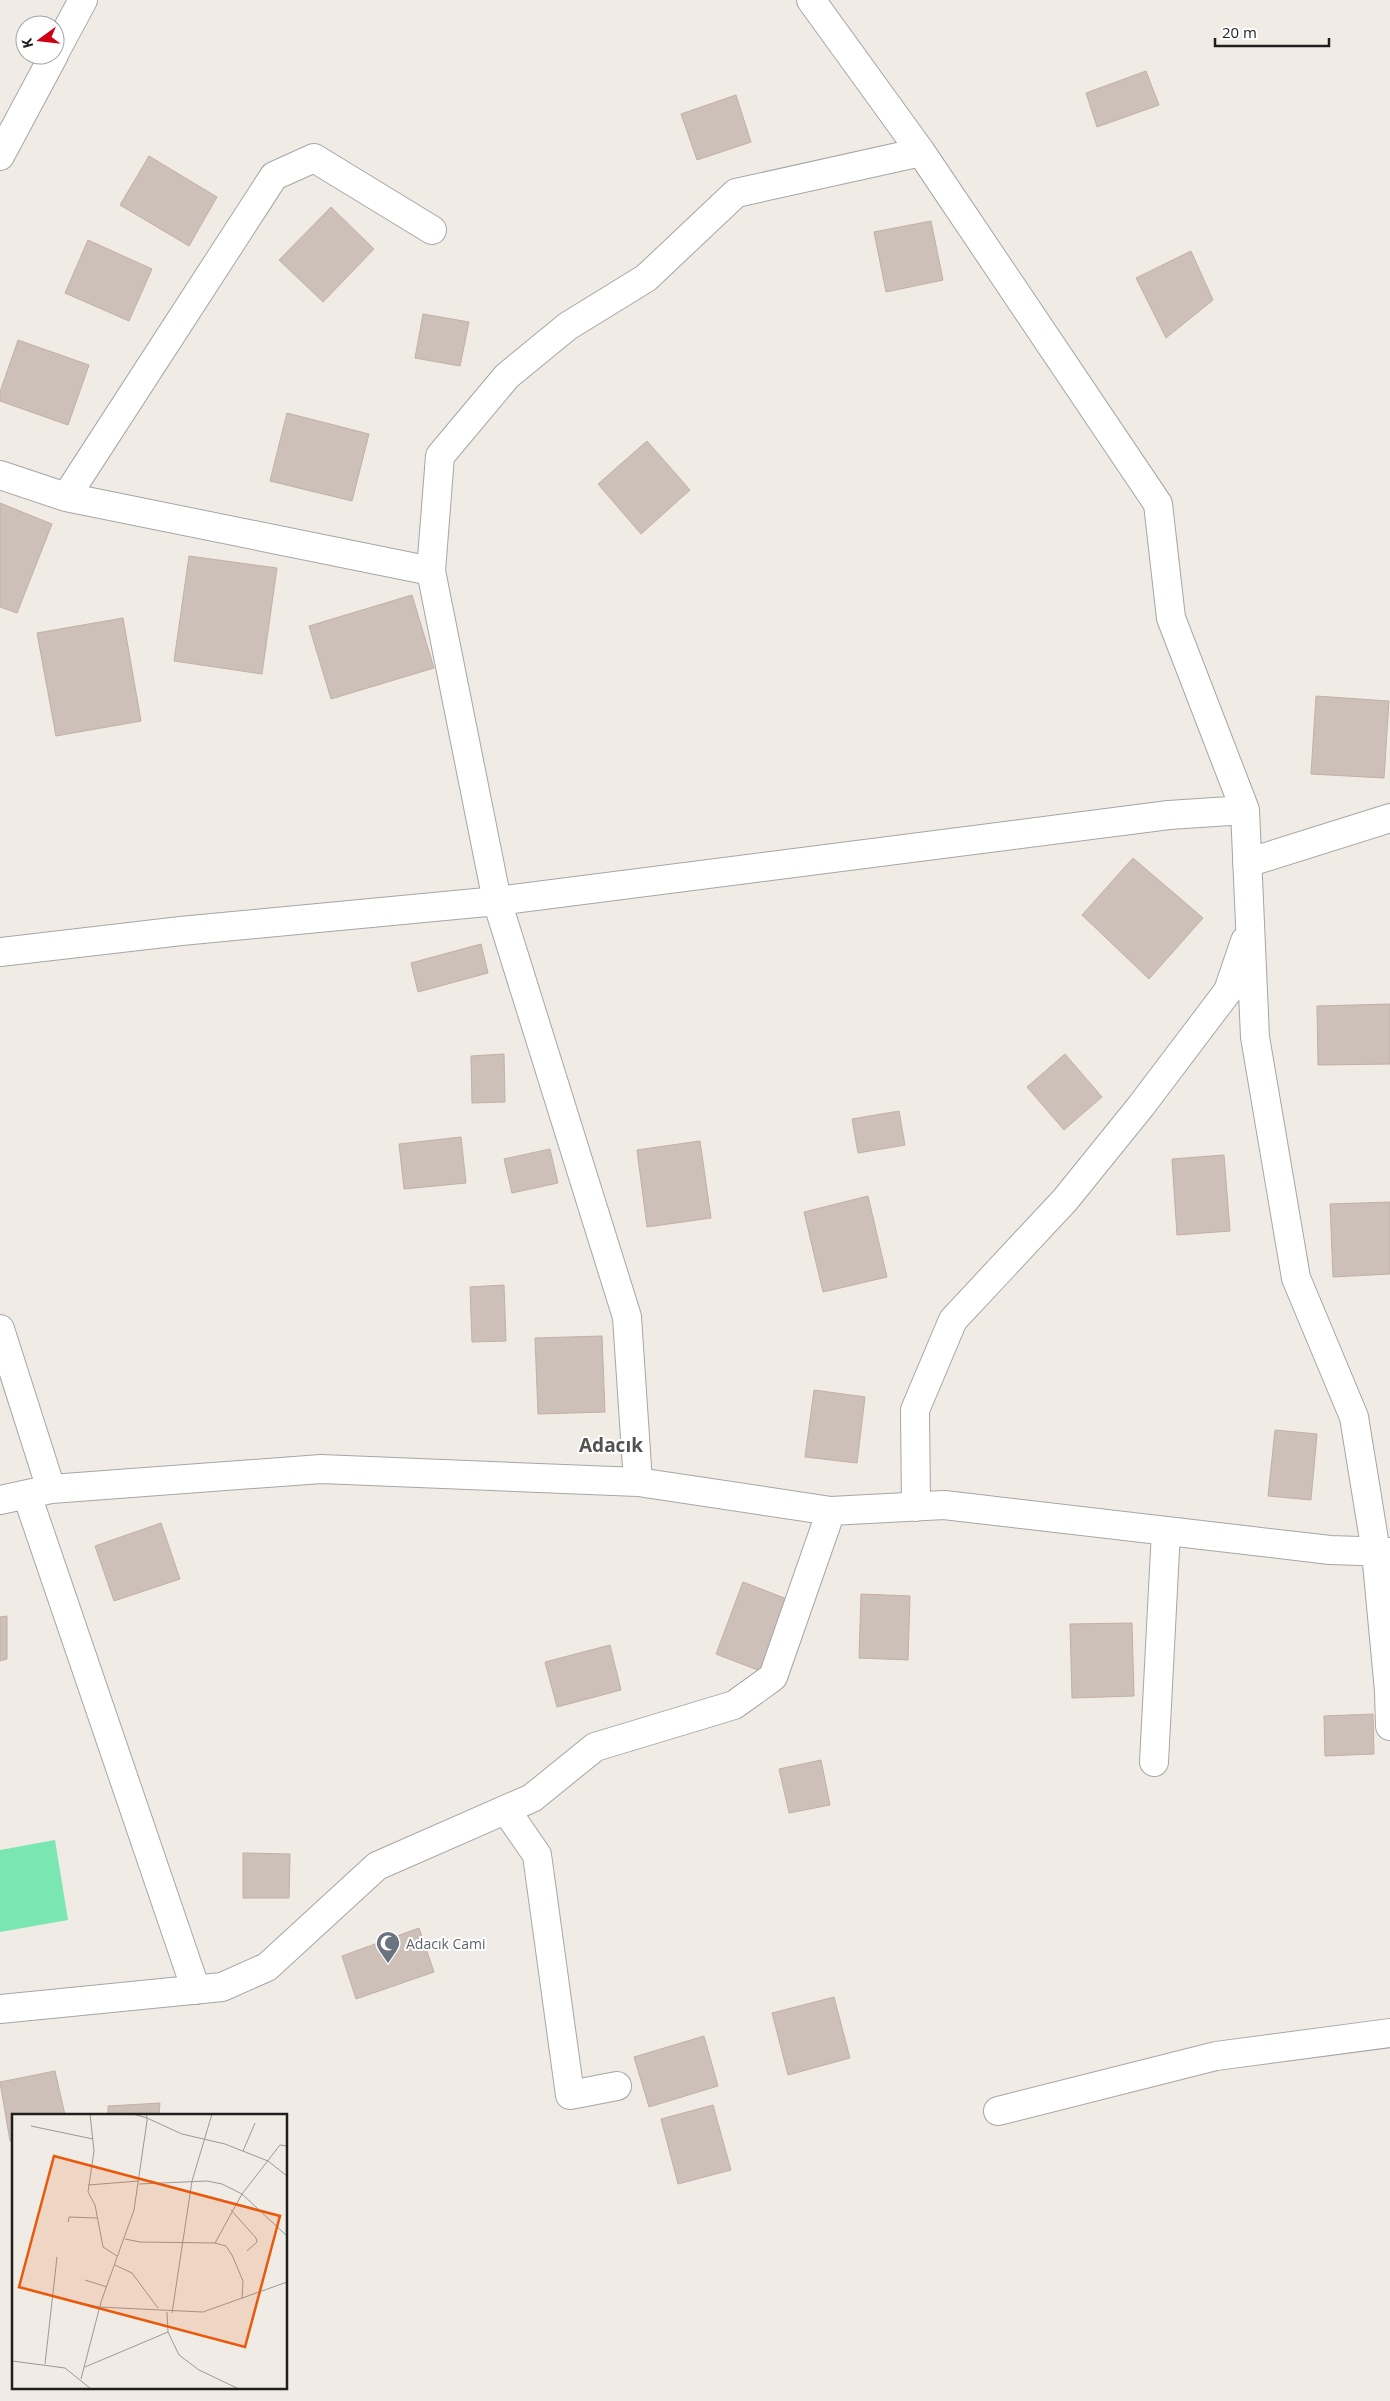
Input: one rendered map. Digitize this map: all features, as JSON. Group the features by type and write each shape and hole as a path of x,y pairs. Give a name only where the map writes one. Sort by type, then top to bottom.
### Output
{"street":[{"path":"65,34 83,0"},
{"path":"811,0 921,152 1158,504 1171,618 1245,810 1256,1037 1296,1278 1354,1417 1383,1552 1390,1726"},
{"path":"0,156 48,65"},
{"path":"638,1482 627,1317 497,901 432,571 440,456 507,376 568,326 646,278 736,193 921,152"},
{"path":"66,497 274,176 314,158 432,230"},
{"path":"0,475 66,497 432,571"},
{"path":"0,952 181,931 497,901 1169,815 1245,810"},
{"path":"1247,863 1390,818"},
{"path":"916,1507 915,1410 953,1320 1065,1200 1141,1106 1228,991 1250,927"},
{"path":"0,1329 39,1492 196,1990"},
{"path":"0,1500 39,1492 320,1469 638,1482 831,1511 944,1505 1330,1550 1383,1552"},
{"path":"0,2009 222,1987 267,1967 377,1866 532,1798 595,1747 734,1705 773,1676 831,1511"},
{"path":"1154,1762 1166,1531"},
{"path":"506,1810 537,1856 570,2094 616,2086"},
{"path":"998,2110 1216,2056 1390,2033"}],"green space":[{"path":"55,1840 68,1920 0,1932 0,1850"}],"building":[{"path":"1146,71 1159,105 1097,127 1086,93"},
{"path":"736,95 751,142 697,160 681,114"},
{"path":"149,156 217,197 189,246 120,205"},
{"path":"331,207 374,249 323,302 279,260"},
{"path":"931,221 943,280 886,292 874,232"},
{"path":"88,240 152,269 129,321 65,293"},
{"path":"1191,251 1213,300 1166,338 1136,278"},
{"path":"423,314 469,322 460,366 415,358"},
{"path":"18,340 89,365 68,425 0,401 0,392"},
{"path":"287,413 369,434 352,501 270,481"},
{"path":"647,441 690,490 641,534 598,484"},
{"path":"0,503 52,524 17,613 0,607"},
{"path":"189,556 277,568 262,674 174,661"},
{"path":"412,595 434,668 331,699 309,626"},
{"path":"123,618 141,721 56,736 37,633"},
{"path":"1316,696 1389,701 1384,778 1311,774"},
{"path":"1133,858 1203,918 1149,979 1082,915"},
{"path":"481,944 488,973 418,992 411,963"},
{"path":"1390,1004 1390,1064 1318,1065 1317,1006"},
{"path":"504,1054 505,1102 472,1103 471,1056"},
{"path":"1065,1054 1102,1097 1064,1130 1027,1087"},
{"path":"899,1111 905,1145 858,1153 852,1119"},
{"path":"461,1137 466,1183 404,1189 399,1144"},
{"path":"700,1141 711,1218 647,1227 637,1150"},
{"path":"550,1149 558,1183 512,1193 504,1159"},
{"path":"1224,1155 1230,1231 1177,1235 1172,1159"},
{"path":"868,1196 887,1277 823,1292 804,1212"},
{"path":"1390,1202 1390,1274 1333,1277 1330,1204"},
{"path":"504,1285 506,1341 472,1342 470,1287"},
{"path":"602,1336 605,1412 538,1414 535,1338"},
{"path":"814,1390 865,1397 857,1463 805,1457"},
{"path":"1275,1430 1317,1434 1311,1500 1268,1496"},
{"path":"161,1523 180,1579 114,1601 95,1546"},
{"path":"743,1582 787,1599 760,1671 716,1654"},
{"path":"861,1594 910,1596 908,1660 859,1658"},
{"path":"7,1616 7,1659 0,1661 0,1617"},
{"path":"1132,1623 1134,1696 1072,1698 1070,1624"},
{"path":"610,1645 621,1690 557,1707 545,1662"},
{"path":"1373,1714 1374,1754 1325,1756 1324,1716"},
{"path":"821,1760 830,1805 789,1813 779,1769"},
{"path":"243,1853 290,1854 289,1898 243,1898"},
{"name":"Adacık Cami","path":"419,1928 434,1972 356,1999 342,1956"},
{"path":"834,1997 850,2058 788,2075 772,2013"},
{"path":"704,2036 718,2086 649,2107 634,2057"},
{"path":"55,2071 65,2114 12,2114 12,2141 10,2141 0,2082"},
{"path":"160,2103 159,2114 108,2114 108,2106"},
{"path":"713,2105 731,2170 678,2184 661,2119"}],"place":[{"name":"Adacık Cami","path":"388,1964"}],"district":[{"name":"Adacık","path":"611,1445"}]}
